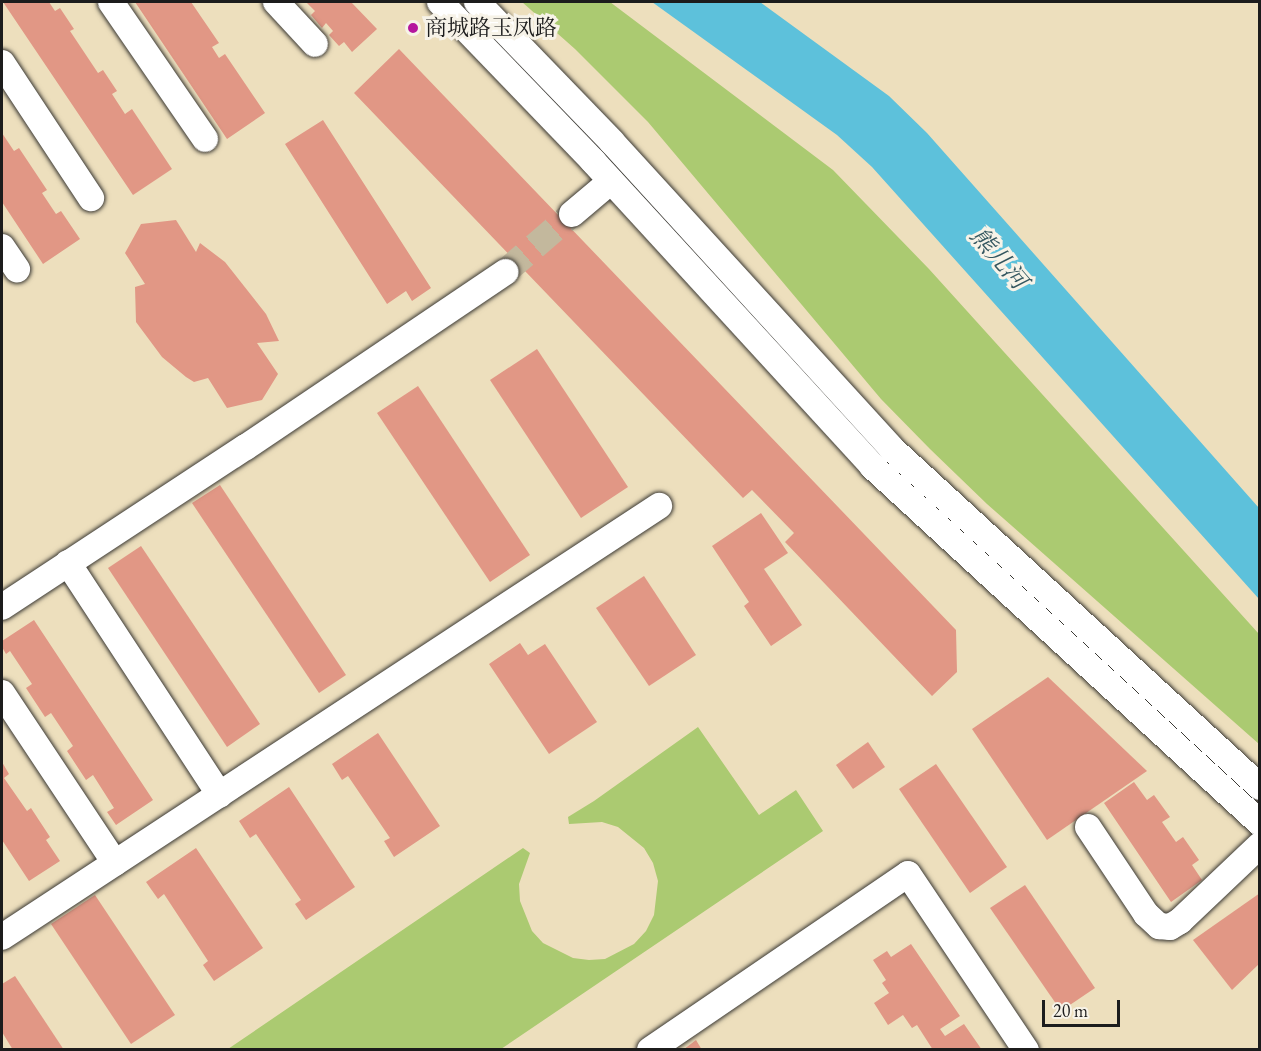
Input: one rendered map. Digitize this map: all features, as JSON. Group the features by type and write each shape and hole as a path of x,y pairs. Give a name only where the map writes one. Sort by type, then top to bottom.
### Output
{"street":[{"path":"111,2 205,139"},
{"path":"276,2 315,44"},
{"path":"440,2 611,181 872,466 1260,823"},
{"path":"477,2 612,142 891,448 1260,787"},
{"path":"2,63 91,198"},
{"path":"572,214 611,181"},
{"path":"2,247 16,269"},
{"path":"2,607 505,272"},
{"path":"2,937 659,506"},
{"path":"68,563 220,795"},
{"path":"2,693 115,863"},
{"path":"1088,827 1146,914 1159,926 1170,927 1180,921 1260,845"},
{"path":"650,1050 908,874 1026,1050"}],"green space":[{"path":"522,2 610,2 833,170 929,269 1259,634 1259,744 987,504 930,449 881,399 648,122 575,49"},
{"path":"698,727 759,815 796,790 823,831 501,1049 228,1049 523,848 530,853 519,884 520,901 532,931 543,943 573,958 589,960 605,959 634,944 646,931 654,915 658,881 653,863 644,848 618,827 602,822 569,824 568,817"}],"water":[{"name":"熊儿河","path":"652,2 760,2 889,96 927,133 1259,508 1259,599 872,167 837,135"}],"building":[{"path":"3,2 49,2 55,11 60,8 74,29 70,31 98,73 103,70 117,91 112,94 125,114 132,109 172,169 133,195"},
{"path":"135,2 191,2 219,43 212,47 219,58 225,54 265,113 227,139"},
{"path":"306,2 351,2 377,29 352,52 344,42 339,46 329,35 333,31 326,23 322,28 311,15 315,11"},
{"path":"399,49 956,630 957,672 932,696 785,542 794,533 752,490 743,498 354,93"},
{"path":"323,120 431,288 412,301 406,291 387,304 285,144"},
{"path":"2,133 14,151 19,148 47,190 42,193 56,214 61,211 80,239 43,264 2,202"},
{"path":"176,220 196,252 200,243 225,262 266,314 279,341 257,343 278,374 262,400 227,408 208,378 194,382 186,377 162,357 136,322 135,287 145,284 125,253 141,224"},
{"path":"537,349 628,487 581,518 490,380"},
{"path":"418,386 530,555 490,582 377,413"},
{"path":"220,485 346,675 319,693 192,503"},
{"path":"761,513 788,553 764,569 802,625 771,646 744,606 749,602 712,546"},
{"path":"141,546 260,724 227,747 108,568"},
{"path":"644,576 696,655 649,686 596,608"},
{"path":"34,620 153,800 116,825 107,812 114,808 93,775 86,780 67,751 73,746 51,713 45,717 26,688 32,684 10,651 6,654 2,647 2,641"},
{"path":"520,643 528,655 545,644 597,722 549,754 489,664"},
{"path":"1048,677 1147,771 1047,840 972,729"},
{"path":"378,733 440,826 394,857 384,841 390,838 348,776 342,780 332,764"},
{"path":"868,742 885,767 853,789 836,765"},
{"path":"2,762 9,774 4,778 27,811 31,808 50,837 46,840 60,861 29,881 2,840"},
{"path":"936,764 1007,867 970,893 899,789"},
{"path":"1134,782 1147,800 1154,795 1170,817 1162,822 1176,842 1183,837 1199,860 1192,865 1202,880 1171,902 1104,803"},
{"path":"289,787 355,887 306,920 295,904 301,900 256,834 250,838 239,821"},
{"path":"196,848 263,948 214,981 203,965 208,961 164,894 158,899 146,882"},
{"path":"1025,885 1095,988 1061,1011 990,908"},
{"path":"1260,893 1260,963 1232,990 1193,940"},
{"path":"95,895 175,1015 131,1044 51,924"},
{"path":"911,944 960,1016 940,1029 945,1036 964,1024 982,1050 933,1050 917,1025 912,1028 903,1015 888,1025 874,1003 889,993 882,983 886,980 873,960 887,951 891,957"},
{"path":"15,976 64,1050 13,1050 2,1032 2,984"},
{"path":"696,1040 702,1050 683,1050"}],"tunnel":[{"path":"505,272 572,214"}],"place":[{"name":"商城路玉凤路","path":"413,28"}]}
